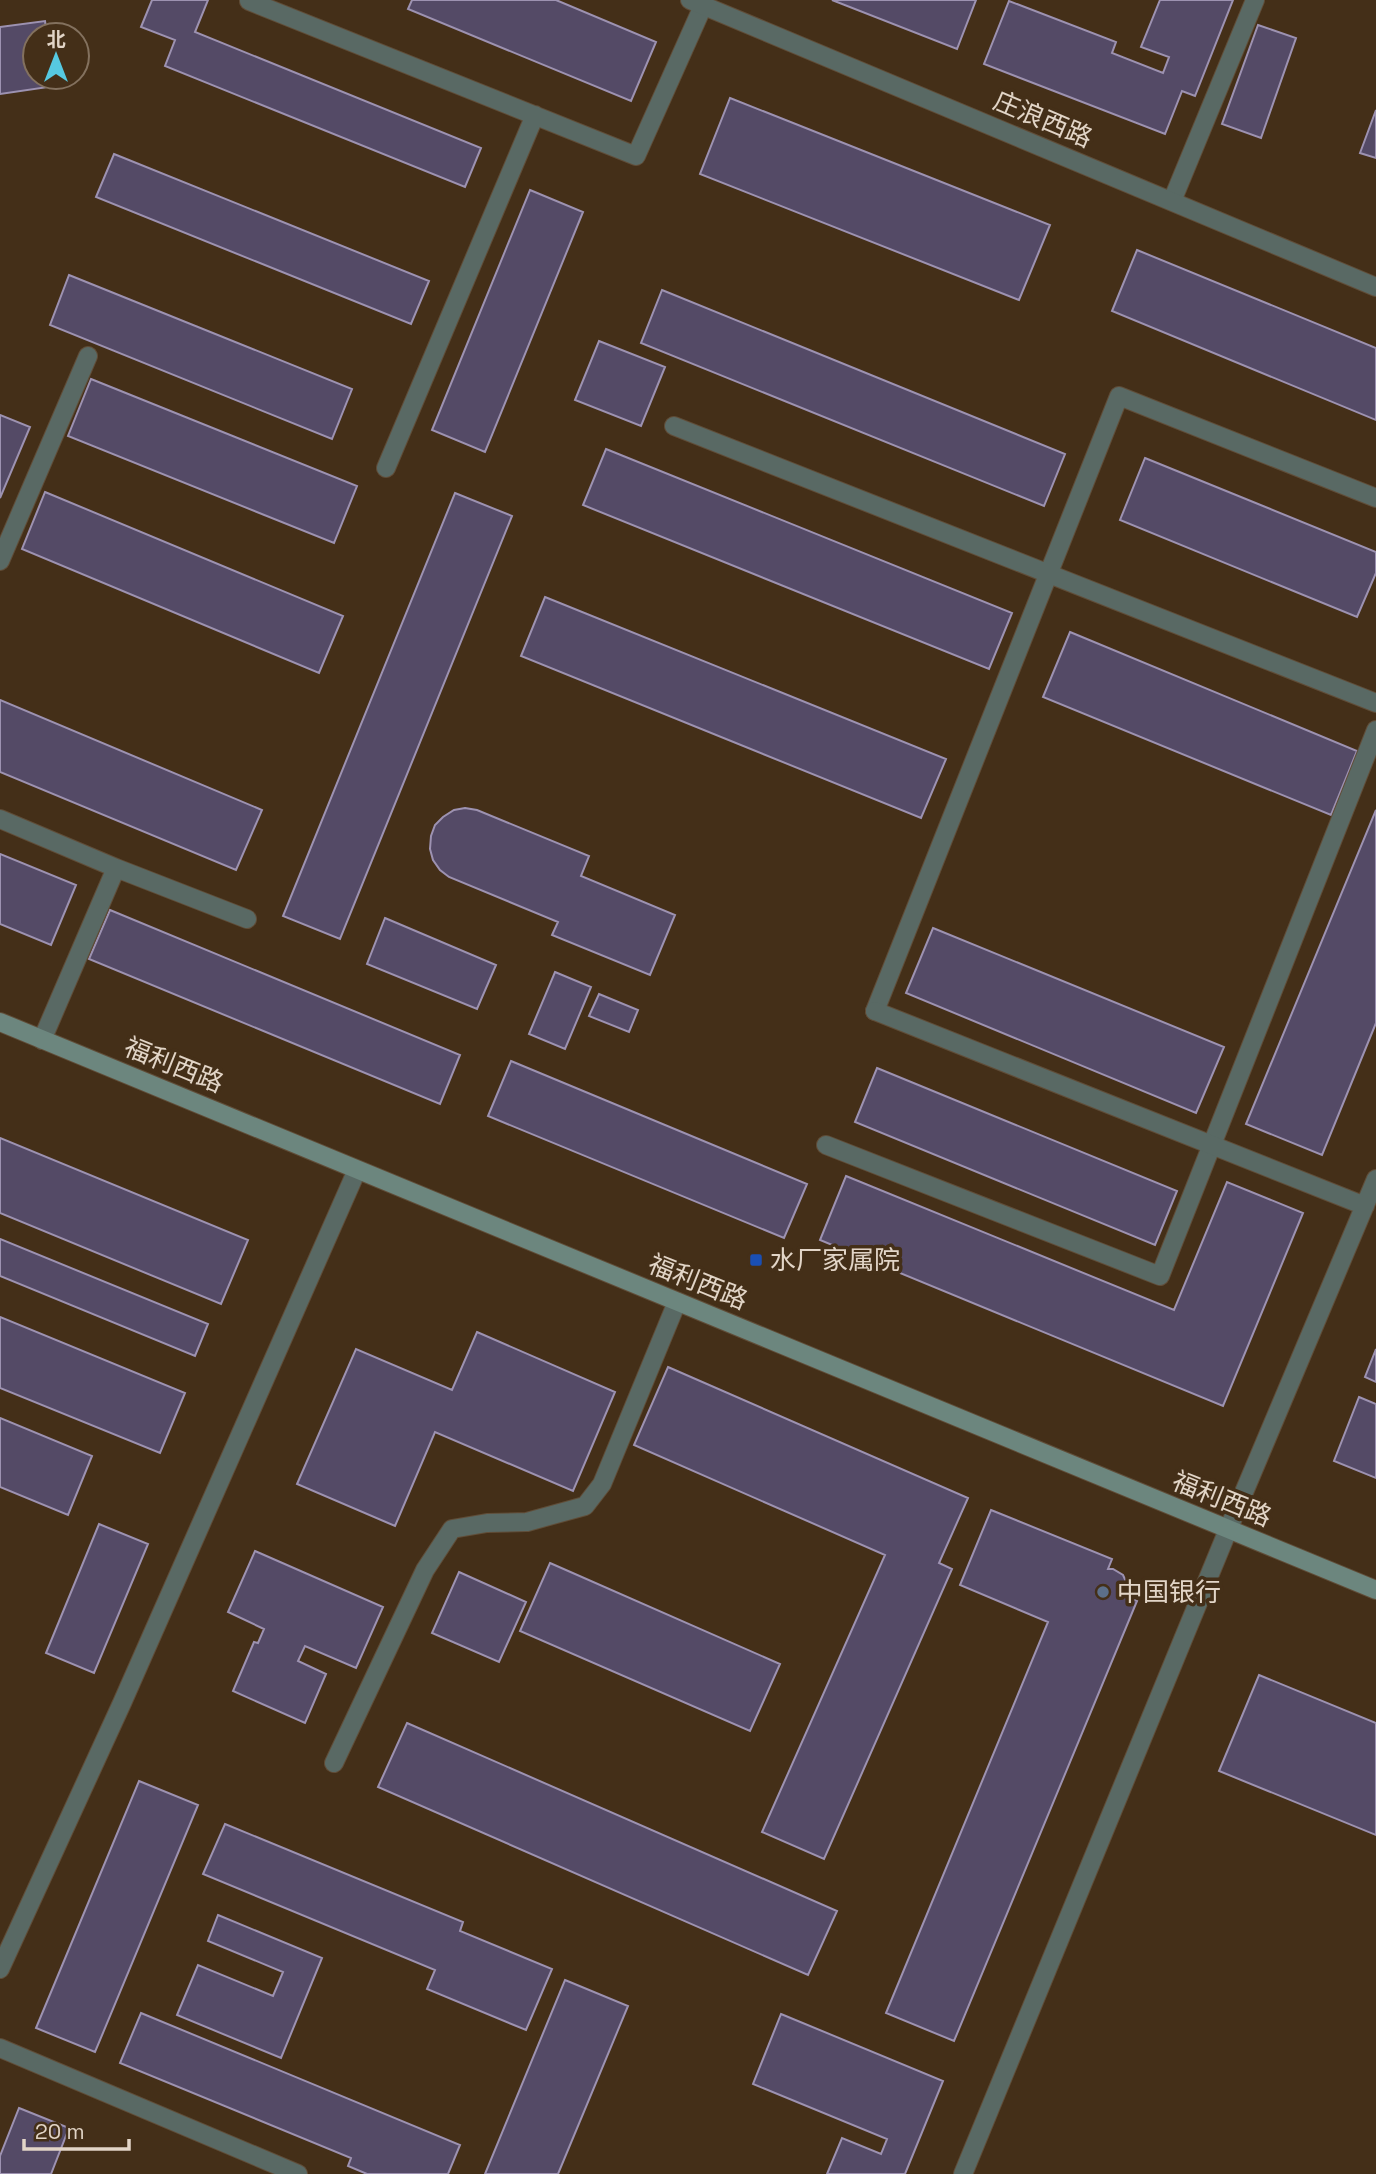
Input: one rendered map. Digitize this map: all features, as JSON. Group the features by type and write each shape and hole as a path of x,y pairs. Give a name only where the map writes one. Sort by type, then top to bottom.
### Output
{"main road":[{"name":"福利西路","path":"0,1022 1376,1590"}],"street":[{"path":"1172,201 1255,0"},
{"path":"249,1 636,156 696,3"},
{"name":"庄浪西路","path":"696,3 1376,286"},
{"path":"386,468 535,115"},
{"path":"0,561 88,356"},
{"path":"1365,1206 875,1011 1119,397 1376,498"},
{"path":"674,426 1376,703"},
{"path":"826,1144 1160,1276 1376,730"},
{"path":"0,819 247,919"},
{"path":"43,1040 116,868"},
{"path":"0,1969 122,1703 357,1170"},
{"path":"962,2174 1376,1179"},
{"path":"334,1763 425,1570 452,1529 487,1523 527,1521 585,1506 602,1484 677,1302"},
{"path":"0,2048 298,2174"}],"building":[{"path":"152,0 208,0 195,32 481,148 465,187 165,66 175,40 141,27"},
{"path":"412,0 556,0 656,42 631,101 408,9"},
{"path":"832,0 976,0 957,49"},
{"path":"1160,0 1233,0 1195,96 1182,91 1165,134 984,64 1009,1 1116,42 1112,53 1163,73 1169,57 1141,47"},
{"path":"21,24 21,91 0,94 0,27"},
{"path":"1258,25 1296,38 1261,138 1222,124"},
{"path":"730,98 1050,225 1019,300 700,174"},
{"path":"1376,110 1376,158 1360,153"},
{"path":"114,154 429,281 411,324 96,197"},
{"path":"530,190 583,212 485,452 432,430"},
{"path":"1137,250 1376,348 1376,420 1112,311"},
{"path":"69,275 352,389 332,439 50,325"},
{"path":"662,290 1065,454 1044,506 641,343"},
{"path":"599,341 665,367 641,426 575,400"},
{"path":"91,379 357,486 334,543 68,436"},
{"path":"0,415 30,427 0,498"},
{"path":"606,449 1012,613 989,669 583,505"},
{"path":"1145,458 1376,552 1376,573 1357,617 1120,520"},
{"path":"45,492 343,616 319,673 22,549"},
{"path":"455,493 512,516 340,939 283,916"},
{"path":"545,597 946,759 921,818 521,656"},
{"path":"1070,632 1357,751 1331,815 1043,697"},
{"path":"0,700 262,810 236,870 0,772"},
{"path":"454,810 477,810 589,856 581,876 675,915 650,975 552,935 558,922 449,877 440,870 430,849 435,825"},
{"path":"1376,810 1376,1023 1322,1155 1246,1124"},
{"path":"0,854 76,885 51,945 0,924"},
{"path":"110,910 460,1055 440,1104 89,959"},
{"path":"385,918 496,965 477,1009 367,964"},
{"path":"933,928 1224,1047 1196,1113 906,993"},
{"path":"555,972 591,987 565,1049 529,1034"},
{"path":"599,994 638,1010 629,1032 589,1016"},
{"path":"511,1061 807,1184 784,1238 488,1116"},
{"path":"877,1068 1177,1191 1155,1245 855,1122"},
{"path":"0,1138 248,1240 221,1304 0,1213"},
{"path":"846,1176 1174,1310 1227,1182 1303,1213 1223,1406 820,1240"},
{"path":"0,1239 208,1324 195,1356 0,1276"},
{"path":"0,1317 185,1393 160,1453 0,1388"},
{"path":"477,1332 615,1392 573,1491 435,1432 395,1526 297,1484 356,1349 452,1390"},
{"path":"1376,1349 1376,1382 1365,1377"},
{"path":"668,1367 968,1498 939,1563 952,1569 824,1859 762,1832 885,1555 634,1445"},
{"path":"1359,1397 1376,1404 1376,1478 1334,1461"},
{"path":"0,1418 92,1456 68,1515 0,1487"},
{"path":"991,1510 1112,1559 1108,1569 1123,1575 1128,1586 1124,1596 1137,1601 954,2041 886,2013 1048,1622 960,1585"},
{"path":"99,1524 148,1544 94,1673 46,1653"},
{"path":"255,1551 383,1607 356,1668 305,1646 298,1661 326,1674 305,1723 233,1691 254,1642 258,1643 264,1629 228,1612"},
{"path":"550,1563 780,1664 750,1731 520,1631"},
{"path":"459,1572 526,1602 499,1662 432,1633"},
{"path":"1259,1675 1376,1723 1376,1835 1219,1771"},
{"path":"407,1723 837,1911 808,1975 378,1787"},
{"path":"139,1781 198,1805 95,2052 36,2028"},
{"path":"225,1824 463,1922 460,1931 552,1969 526,2030 427,1989 435,1970 203,1874"},
{"path":"218,1915 322,1958 281,2058 177,2015 198,1965 273,1996 283,1972 208,1941"},
{"path":"565,1980 628,2006 558,2174 485,2174"},
{"path":"141,2013 460,2145 448,2174 367,2174 348,2166 351,2158 120,2063"},
{"path":"781,2014 943,2081 905,2174 827,2174 842,2138 881,2154 887,2139 753,2084"},
{"path":"19,2108 69,2128 51,2174 0,2174 0,2156"}],"place":[{"name":"水厂家属院","path":"756,1260"},
{"name":"中国银行","path":"1103,1592"}]}
